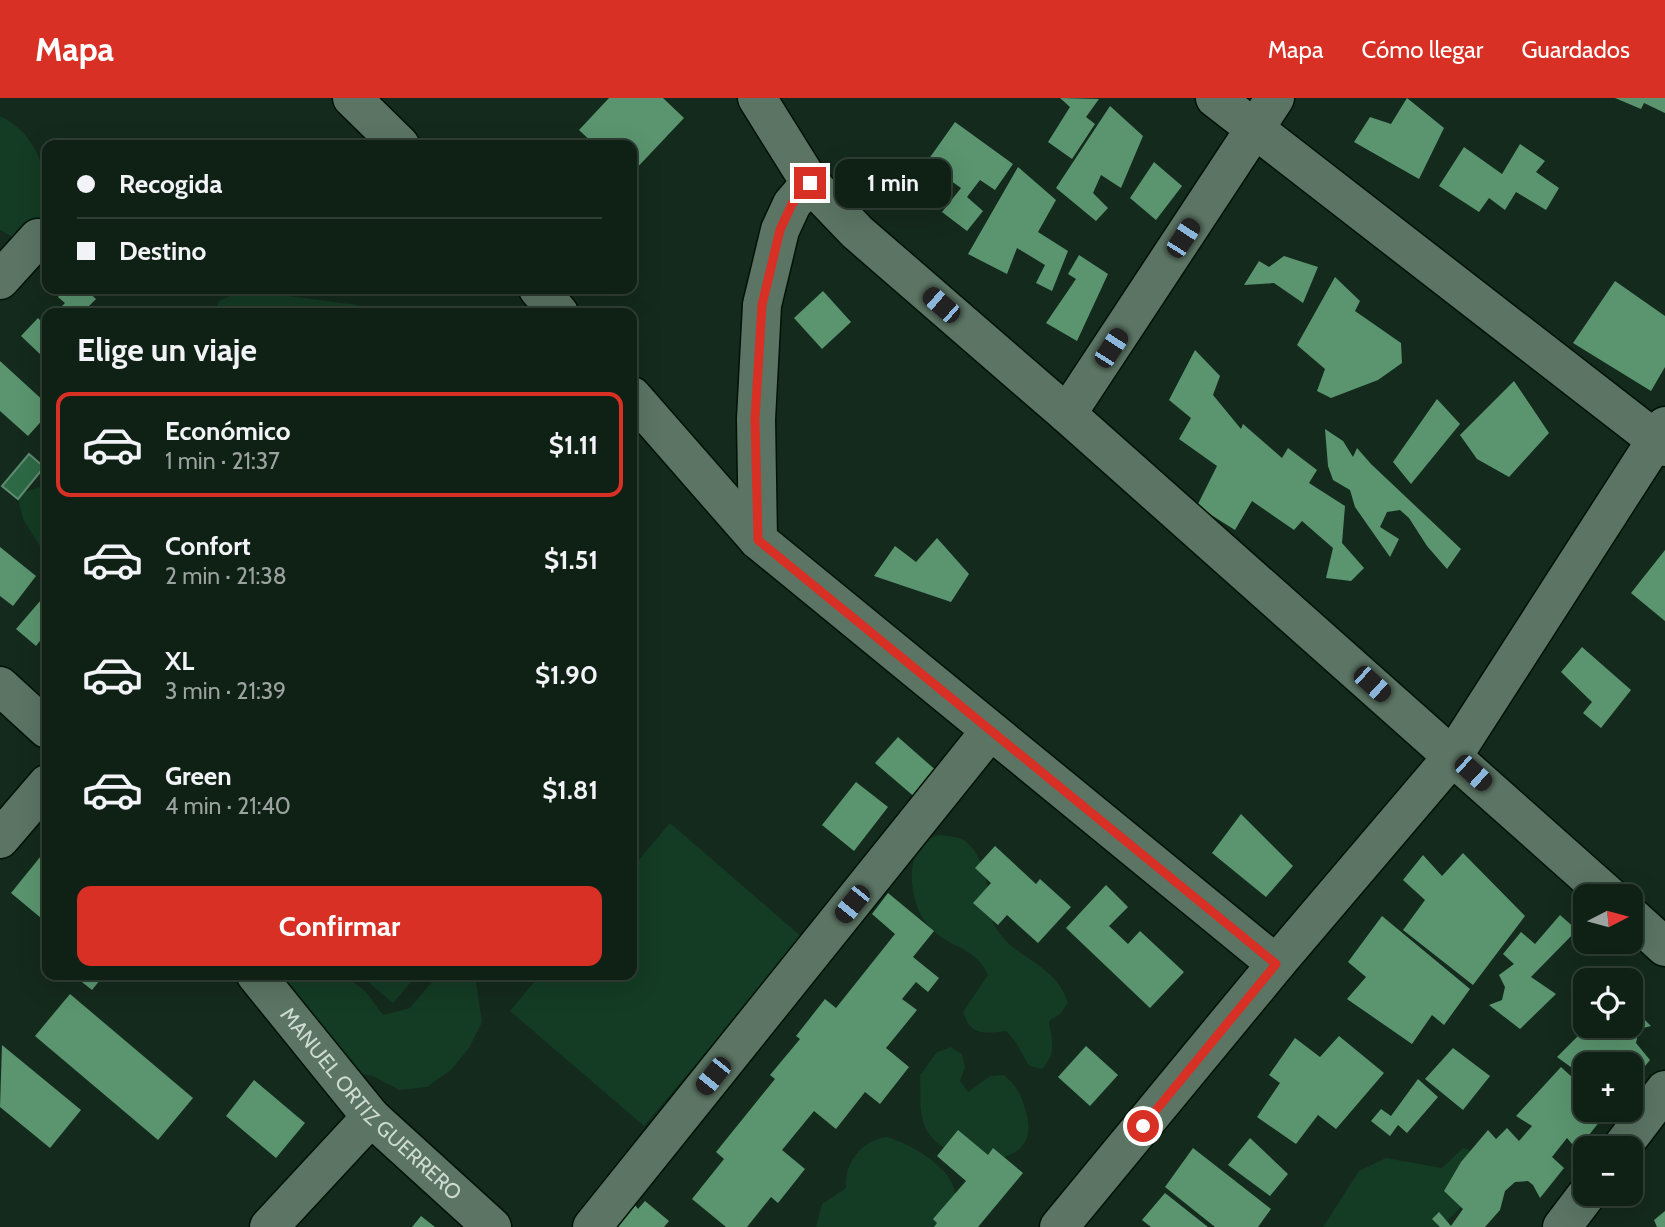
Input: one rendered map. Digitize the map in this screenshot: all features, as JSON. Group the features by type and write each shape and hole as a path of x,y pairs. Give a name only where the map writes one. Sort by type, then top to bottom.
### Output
{"street":[{"path":"352,98 395,140"},
{"path":"757,98 810,183 857,232 1067,414 1596,884"},
{"path":"1059,1227 1276,964 1453,756 1662,438 1265,113 1215,98"},
{"path":"1067,414 1265,113"},
{"path":"758,540 755,419 762,305 780,230 792,204 810,183"},
{"path":"0,280 38,238"},
{"path":"542,294 555,308"},
{"path":"637,402 758,540 1276,964"},
{"path":"0,686 42,724"},
{"path":"593,1227 990,732"},
{"path":"0,838 42,790"},
{"path":"1643,927 1665,947"},
{"name":"MANUEL ORTIZ GUERRERO","path":"260,980 372,1117 492,1227"},
{"path":"1630,1136 1665,1090"},
{"path":"269,1227 372,1117"},
{"path":"1562,1227 1578,1206"}],"shaded area":[{"path":"0,116 25,135 40,161 42,222 18,240 0,230"},
{"path":"234,294 273,294 364,308 216,308 219,301"},
{"path":"29,454 42,465 42,469 18,499 2,486"},
{"path":"42,486 42,549 23,519 17,494"},
{"path":"670,823 803,938 644,1126 510,1011 536,980 637,980 637,862"},
{"path":"938,835 959,838 971,846 983,868 996,928 1015,949 1055,979 1068,1003 1060,1014 1049,1021 1052,1052 1042,1069 1029,1066 1006,1031 979,1032 966,1020 963,1012 988,975 975,957 943,938 927,924 917,906 912,883 914,860 918,850 925,841"},
{"path":"287,980 350,980 366,992 383,1015 410,1008 434,980 476,980 482,1022 469,1048 451,1070 427,1087 399,1090 373,1076 344,1071 291,1017"},
{"path":"366,980 413,980 393,1003"},
{"path":"951,1047 962,1054 965,1067 960,1081 968,1092 990,1076 1004,1075 1023,1101 1028,1132 1021,1147 1008,1156 971,1158 952,1152 937,1142 926,1129 921,1109 920,1075 937,1052"},
{"path":"886,1137 920,1152 950,1179 955,1190 955,1201 944,1227 816,1227 822,1204 846,1188 848,1170 856,1155 869,1143"},
{"path":"1463,1148 1490,1157 1483,1185 1441,1227 1323,1227 1359,1171 1386,1158 1442,1168"}],"building":[{"path":"609,98 663,98 684,118 637,168 637,140 590,140 579,130"},
{"path":"1060,98 1099,99 1086,117 1095,124 1072,159 1048,142 1070,107"},
{"path":"1407,98 1444,128 1419,179 1354,142 1370,117 1391,124"},
{"path":"1615,98 1665,98 1665,113 1644,103 1641,109"},
{"path":"1110,106 1143,136 1121,188 1101,175 1093,193 1108,208 1096,221 1056,188"},
{"path":"955,122 1013,164 995,190 980,180 967,197 983,211 967,231 942,212 961,188 947,178 934,193 914,180"},
{"path":"1520,144 1545,161 1536,172 1559,188 1546,210 1516,192 1505,210 1489,198 1479,212 1439,186 1464,147 1502,174"},
{"path":"1154,162 1182,186 1156,220 1130,198"},
{"path":"1018,167 1056,200 1038,232 1068,251 1052,291 1036,283 1045,265 1017,248 1007,274 968,254"},
{"path":"1079,255 1108,274 1077,341 1046,323 1076,279 1068,274"},
{"path":"1284,256 1318,267 1303,303 1274,283 1244,285 1259,261 1269,267"},
{"path":"1335,277 1360,301 1355,311 1401,343 1402,363 1378,380 1331,398 1317,391 1325,369 1297,345"},
{"path":"1615,281 1665,316 1665,367 1651,391 1573,343"},
{"path":"823,291 851,322 822,349 794,318"},
{"path":"61,294 90,294 96,299 87,308 60,308 65,303 58,297"},
{"path":"38,318 42,322 42,356 21,336"},
{"path":"1195,350 1220,376 1213,395 1241,429 1243,424 1282,458 1288,448 1317,470 1309,483 1345,506 1342,543 1364,568 1351,581 1326,578 1333,548 1302,521 1294,530 1252,501 1235,530 1197,506 1217,466 1179,439 1191,418 1169,400"},
{"path":"0,361 42,399 42,421 28,436 0,411"},
{"path":"1514,381 1549,433 1509,477 1477,459 1460,435"},
{"path":"1437,399 1460,424 1411,484 1393,462"},
{"path":"1325,429 1343,441 1353,457 1357,448 1461,549 1447,569 1400,510 1387,512 1380,527 1399,539 1390,557 1355,507 1350,490 1333,480 1328,466"},
{"path":"937,538 969,574 951,602 874,576 895,546 916,562"},
{"path":"0,547 36,576 13,606 0,596"},
{"path":"1665,550 1665,621 1631,593"},
{"path":"42,599 42,638 36,646 16,629"},
{"path":"1582,647 1631,690 1601,728 1583,713 1592,702 1561,672"},
{"path":"898,737 939,773 917,799 875,763"},
{"path":"856,782 888,807 854,851 822,825"},
{"path":"1241,814 1293,866 1266,897 1212,853"},
{"path":"995,846 1036,884 1040,879 1071,907 1038,943 1007,915 998,925 973,903 991,883 975,868"},
{"path":"1463,853 1525,916 1473,985 1403,930 1425,900 1403,880 1423,855 1442,876"},
{"path":"42,855 42,919 11,893"},
{"path":"1106,885 1128,907 1109,926 1128,944 1140,931 1184,972 1150,1008 1066,928"},
{"path":"888,893 934,931 913,957 939,978 928,992 916,982 902,999 917,1010 886,1048 909,1067 880,1104 865,1092 836,1129 814,1111 782,1150 805,1169 778,1203 771,1197 747,1227 726,1227 692,1199 724,1159 716,1152 775,1079 770,1075 800,1039 796,1036 825,999 836,1008 895,934 872,914"},
{"path":"1560,915 1573,926 1573,934 1531,977 1556,994 1520,1029 1489,1005 1502,1000 1505,987 1499,975 1514,964 1503,954 1521,932 1535,944"},
{"path":"1382,916 1470,989 1444,1025 1432,1015 1412,1044 1347,999 1366,977 1348,962"},
{"path":"79,980 100,980 92,990"},
{"path":"70,994 193,1098 158,1140 35,1036"},
{"path":"1643,1018 1651,1026 1643,1028"},
{"path":"1339,1036 1384,1073 1336,1129 1318,1115 1296,1144 1257,1117 1280,1083 1269,1075 1295,1038 1320,1057"},
{"path":"1576,1038 1637,1038 1636,1043 1650,1060 1643,1068 1643,1052 1573,1052 1573,1069 1557,1057"},
{"path":"2,1045 81,1110 50,1148 0,1107"},
{"path":"1086,1046 1118,1075 1090,1106 1058,1077"},
{"path":"1453,1048 1490,1076 1463,1110 1425,1079"},
{"path":"1561,1067 1573,1078 1573,1122 1599,1122 1588,1136 1573,1136 1573,1145 1567,1138 1552,1157 1564,1168 1540,1198 1528,1181 1515,1182 1505,1191 1500,1210 1485,1227 1440,1227 1432,1219 1439,1212 1451,1226 1463,1209 1444,1191 1461,1162 1488,1130 1496,1139 1507,1128 1519,1141 1532,1126 1516,1116"},
{"path":"1418,1079 1438,1097 1407,1133 1398,1125 1390,1136 1371,1121 1381,1109 1391,1116"},
{"path":"254,1080 305,1123 276,1158 226,1116"},
{"path":"958,1130 988,1155 993,1148 1023,1173 978,1227 934,1227 937,1223 933,1219 966,1181 937,1156"},
{"path":"1250,1138 1288,1174 1270,1196 1228,1165"},
{"path":"1193,1148 1271,1209 1258,1227 1215,1227 1165,1187"},
{"path":"1165,1193 1208,1227 1151,1227 1142,1220"},
{"path":"645,1201 669,1221 664,1227 616,1227 635,1205 638,1209"},
{"path":"1665,1211 1665,1227 1657,1227 1654,1220"},
{"path":"421,1216 435,1227 412,1227"}],"route":[{"path":"810,183 792,204 780,230 762,305 755,419 758,540 1276,964 1143,1126"}]}
